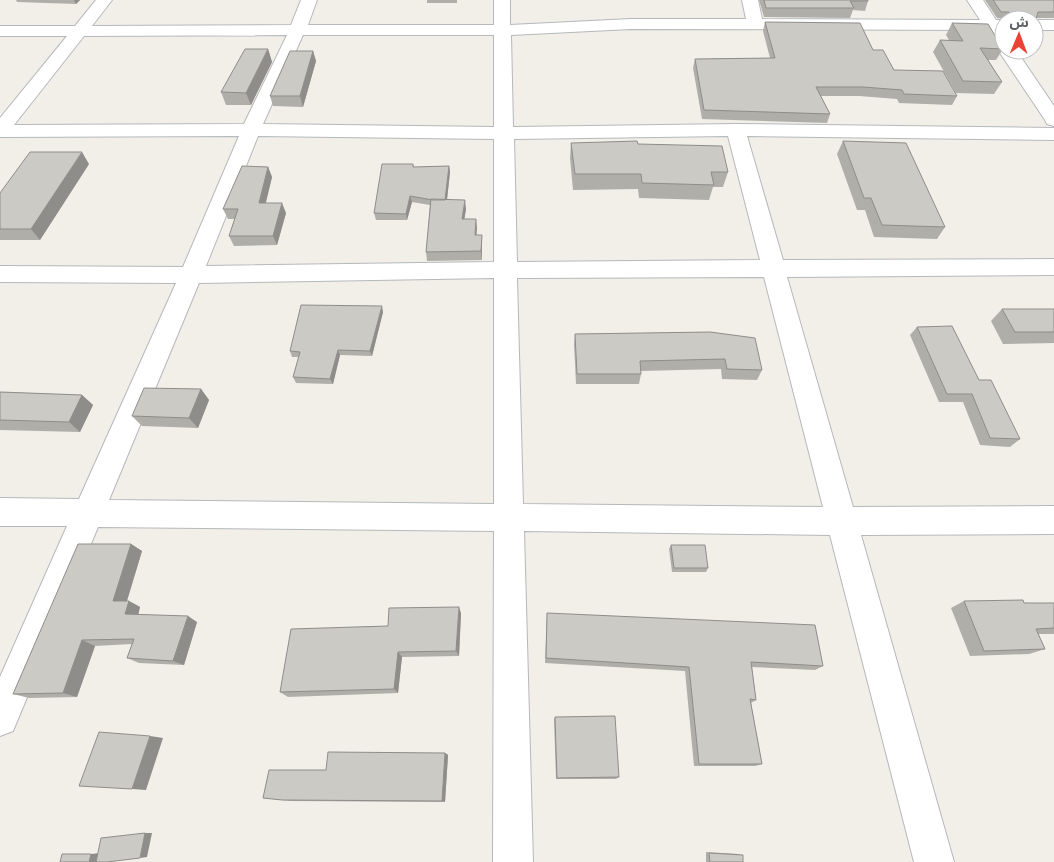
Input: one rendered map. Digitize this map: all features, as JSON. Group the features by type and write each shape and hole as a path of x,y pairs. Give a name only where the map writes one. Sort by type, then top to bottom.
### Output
{"street":[{"path":"0,130 104,0"},
{"path":"0,718 191,275 251,130 298,29 308,0"},
{"path":"502,0 507,270 508,518 513,862"},
{"path":"750,0 755,25"},
{"path":"975,0 994,21"},
{"path":"0,31 503,30 631,24 994,25"},
{"path":"1014,60 1054,120"},
{"path":"0,130 505,133 736,130 1054,134"},
{"path":"736,130 934,862"},
{"path":"0,274 191,275 507,270 1054,267"},
{"path":"0,512 842,521 1054,520"}],"building":[{"path":"764,0 868,1 850,1 854,8 766,8"},
{"path":"993,0 1054,0 1054,12 1044,12 1044,10 1000,10"},
{"path":"765,22 860,23 873,50 883,50 894,70 943,71 957,96 904,94 902,90 863,87 816,87 830,114 704,110 695,59 775,58"},
{"path":"952,23 988,24 994,34 994,49 980,48 1002,82 963,81 940,40 963,41"},
{"path":"245,49 268,49 246,93 221,92"},
{"path":"290,51 313,51 300,96 270,96"},
{"path":"637,141 638,144 722,146 728,172 711,172 714,185 642,183 641,174 575,174 571,143"},
{"path":"843,141 906,143 945,227 882,225 871,198 864,198"},
{"path":"30,152 82,152 31,229 0,229 0,193"},
{"path":"382,164 413,164 413,167 449,166 445,200 410,196 406,214 374,213"},
{"path":"242,166 268,167 259,203 282,203 273,236 229,236 238,209 223,209"},
{"path":"431,199 465,200 462,219 476,219 475,235 482,235 481,251 426,252"},
{"path":"301,305 382,306 370,351 338,350 330,379 293,377 300,352 290,351"},
{"path":"1002,309 1054,309 1054,332 1015,332"},
{"path":"952,326 979,380 991,380 1020,439 990,438 972,394 947,394 917,327"},
{"path":"710,332 755,338 762,370 727,369 725,359 640,361 641,374 577,374 575,334"},
{"path":"144,388 201,389 189,418 132,416"},
{"path":"0,392 82,395 69,422 0,420"},
{"path":"78,544 131,544 113,601 129,601 125,614 188,616 173,661 127,658 134,639 82,640 63,693 13,694"},
{"path":"671,545 705,545 708,568 674,568"},
{"path":"1023,600 1024,603 1054,603 1054,628 1036,629 1045,649 984,651 964,601"},
{"path":"459,607 456,651 398,652 394,689 280,692 291,629 388,626 389,608"},
{"path":"547,613 815,625 823,666 751,662 756,700 750,699 762,764 699,764 689,667 546,658"},
{"path":"615,716 619,777 557,778 555,717"},
{"path":"99,732 150,736 132,789 79,786"},
{"path":"328,752 445,753 442,801 282,800 263,798 269,770 326,770"},
{"path":"145,833 140,858 96,862 101,838"},
{"path":"709,853 743,855 743,862 710,862"},
{"path":"62,854 91,854 89,862 60,862"}]}
